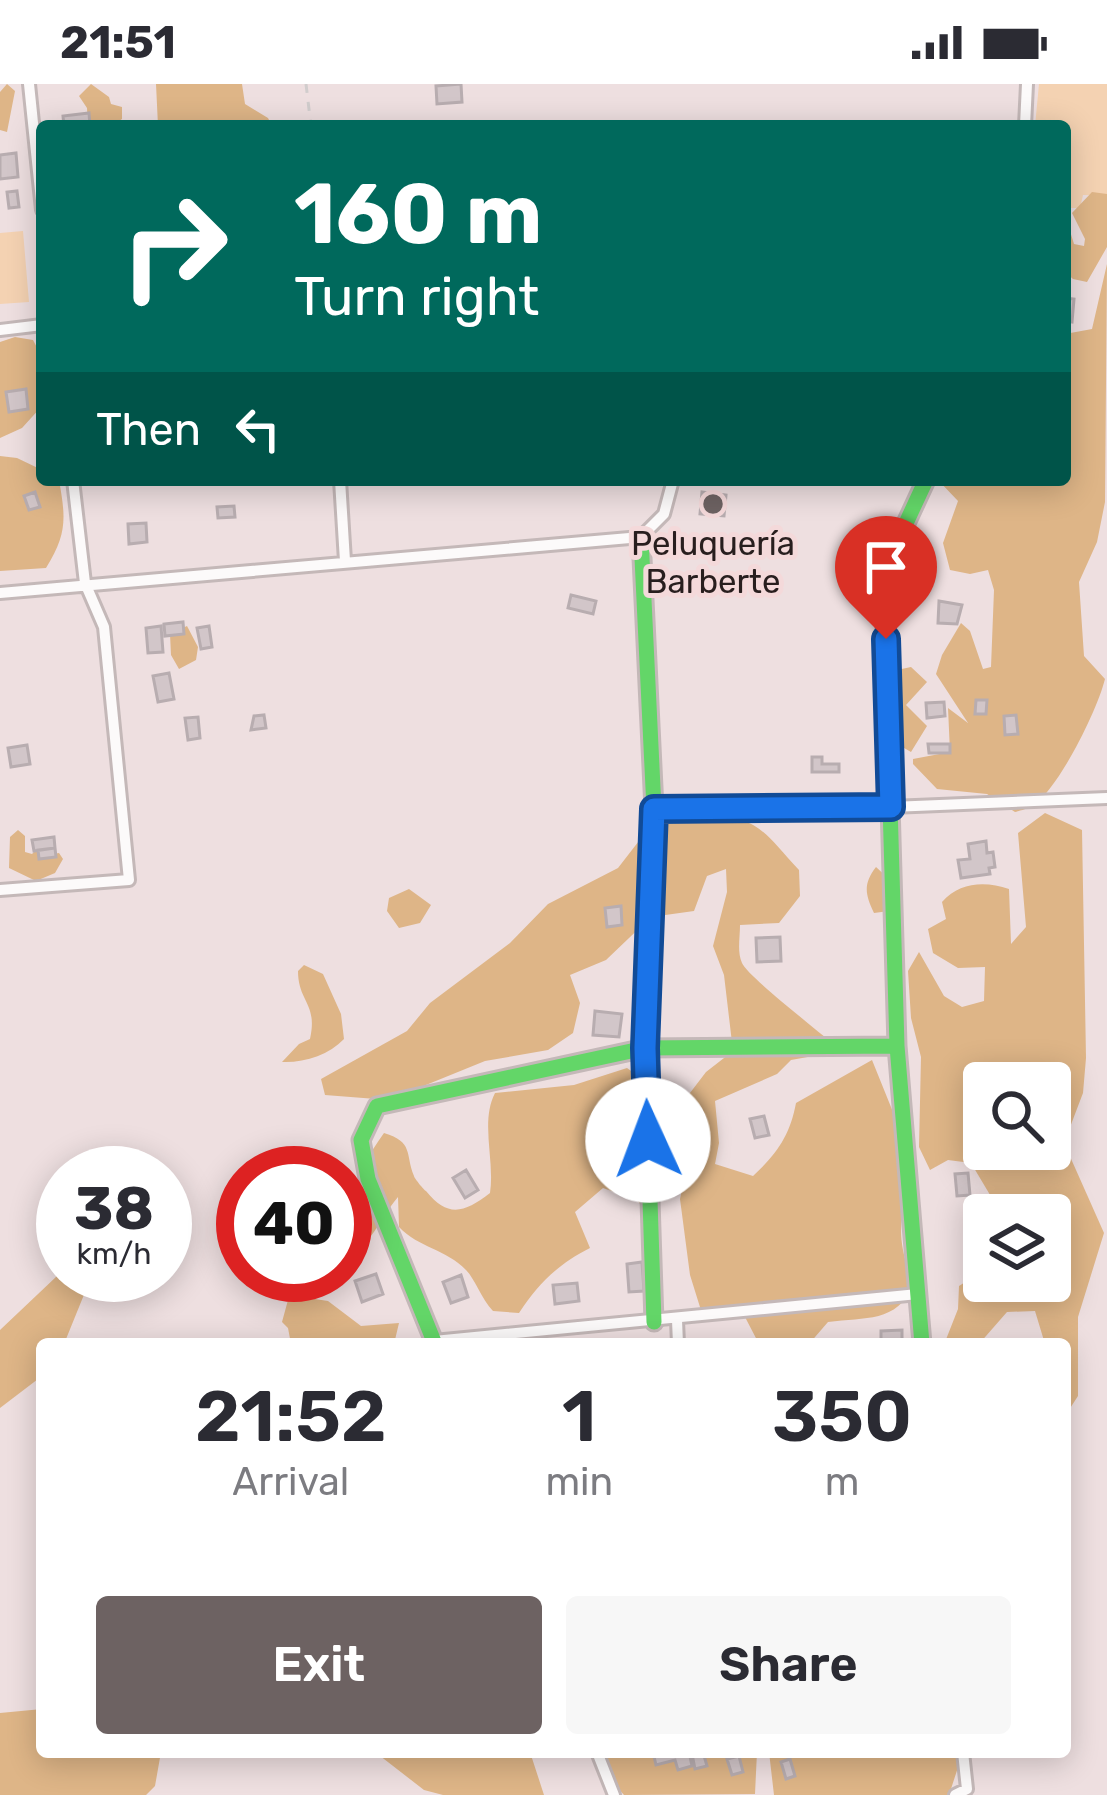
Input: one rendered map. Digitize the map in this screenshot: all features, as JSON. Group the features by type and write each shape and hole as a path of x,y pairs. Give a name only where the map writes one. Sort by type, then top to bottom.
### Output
{"street":[{"path":"28,84 36,156"},
{"path":"1024,120 1027,84"},
{"path":"0,330 36,326"},
{"path":"0,890 129,880 104,627 86,583 74,486"},
{"path":"340,486 345,561"},
{"path":"0,593 641,537 664,514 671,486"},
{"path":"922,1338 897,1046 886,579 888,562 923,486"},
{"path":"641,537 654,809 645,1048 654,1322"},
{"path":"654,809 891,807 1107,798"},
{"path":"432,1338 368,1179 361,1141 377,1106 645,1048 897,1046"},
{"path":"478,1338 918,1294"},
{"path":"677,1320 678,1338"},
{"path":"599,1758 614,1795"},
{"path":"955,1795 967,1789 964,1758"}],"path":[{"path":"306,84 310,120"}],"shaded area":[{"path":"7,84 15,91 7,132 0,130 0,92"},
{"path":"91,84 111,104 122,107 122,119 88,120 79,96"},
{"path":"156,84 242,84 245,104 269,120 158,120"},
{"path":"1039,84 1107,84 1107,196 1083,195 1080,208 1071,208 1071,120 1036,120"},
{"path":"1092,192 1107,194 1107,247 1087,282 1071,277 1071,234 1074,244 1084,246 1085,239 1072,213"},
{"path":"23,231 29,302 0,304 0,233"},
{"path":"1107,264 1105,502 1097,542 1079,582 1084,656 1105,679 1086,728 1055,782 1033,806 1015,812 987,794 937,789 913,764 913,759 950,752 948,708 968,723 936,674 961,623 970,631 983,669 991,667 994,590 988,570 970,574 950,570 943,543 958,501 944,486 1071,486 1071,333 1092,329"},
{"path":"15,337 33,340 36,346 36,413 22,428 0,438 0,342"},
{"path":"0,456 36,467 36,486 60,486 63,526 46,568 0,571"},
{"path":"187,626 198,647 196,660 179,669 171,655 170,634"},
{"path":"911,667 927,682 906,705 927,726 911,752 899,745 895,730 897,670"},
{"path":"1045,813 1082,830 1083,1093 1071,1125 1071,1062 963,1062 963,1162 948,1160 930,1170 919,1147 921,1057 911,1018 908,971 919,952 944,996 962,1007 984,1001 985,967 958,968 933,953 928,929 946,919 942,902 973,885 1009,889 1011,944 1026,927 1018,833"},
{"path":"659,815 739,819 769,837 799,870 800,896 779,923 740,925 740,959 757,980 841,1051 791,1060 777,1074 715,1101 719,1143 715,1164 753,1176 781,1143 796,1103 872,1060 916,1169 901,1227 914,1285 889,1312 828,1322 814,1338 756,1338 745,1317 704,1320 690,1275 680,1199 693,1140 677,1110 706,1072 733,1051 724,975 713,946 727,892 726,869 707,876 694,911 651,917 606,960 570,975 580,1003 573,1033 548,1050 485,1061 389,1100 325,1095 321,1079 407,1031 430,1003 510,943 548,904 618,868"},
{"path":"18,830 25,836 25,852 59,853 63,859 55,873 36,881 9,868 10,837"},
{"path":"876,867 889,879 889,911 874,913 867,889"},
{"path":"409,889 431,905 420,923 399,928 387,911 389,898"},
{"path":"304,965 323,974 341,1014 344,1039 316,1057 282,1062 310,1039 312,1018 298,971"},
{"path":"627,1068 645,1081 645,1146 636,1168 642,1206 603,1188 575,1212 590,1248 550,1276 519,1313 493,1311 458,1263 399,1227 398,1197 372,1235 372,1152 384,1133 404,1145 414,1177 434,1200 449,1209 464,1208 490,1193 488,1129 495,1093 574,1085"},
{"path":"1071,1159 1104,1233 1078,1317 1078,1396 1071,1407 1071,1338 1043,1338 1035,1311 1007,1312 984,1338 947,1338 963,1283 963,1302 1071,1302 1071,1194 989,1194 975,1170 1071,1170"},
{"path":"36,1296 36,1302 81,1302 66,1338 36,1338 36,1381 0,1408 0,1330"},
{"path":"287,1302 329,1302 361,1326 399,1323 395,1338 290,1338 282,1322"},
{"path":"36,1710 36,1758 160,1758 155,1786 146,1795 0,1795 0,1713"},
{"path":"383,1758 532,1758 544,1795 443,1795 424,1790"},
{"path":"608,1758 757,1758 755,1794 624,1795 615,1785"},
{"path":"770,1758 961,1758 949,1795 774,1795"}],"building":[{"path":"461,84 462,102 437,104 436,86"},
{"path":"89,113 90,120 63,120 63,116"},
{"path":"16,153 18,177 0,179 0,155"},
{"path":"17,191 19,207 9,208 7,192"},
{"path":"26,389 28,409 9,412 6,392"},
{"path":"35,492 40,507 29,510 24,496"},
{"name":"Peluquería Barberte","path":"702,492 726,495 724,516 700,514"},
{"path":"234,506 235,517 218,518 217,507"},
{"path":"146,523 147,542 129,544 128,524"},
{"path":"571,595 596,601 593,614 568,608"},
{"path":"939,601 962,605 957,624 938,623"},
{"path":"183,622 184,634 165,636 164,624"},
{"path":"161,626 163,652 148,653 146,628"},
{"path":"209,626 212,647 201,649 197,628"},
{"path":"169,673 174,699 158,702 153,676"},
{"path":"976,700 987,700 986,714 975,714"},
{"path":"944,702 945,716 927,718 926,703"},
{"path":"264,715 266,728 251,730 254,716"},
{"path":"1016,715 1018,734 1005,735 1004,716"},
{"path":"198,717 200,738 188,740 185,718"},
{"path":"928,744 950,744 950,753 929,753"},
{"path":"27,745 30,764 11,767 8,748"},
{"path":"812,757 822,757 822,764 839,764 839,772 812,772"},
{"path":"54,837 55,848 34,851 32,840"},
{"path":"986,841 995,867 989,868 990,874 961,878 958,860 970,859 968,844"},
{"path":"55,848 56,857 39,859 38,850"},
{"path":"621,906 622,925 607,927 605,908"},
{"path":"780,937 781,961 757,962 756,938"},
{"path":"595,1011 622,1014 619,1037 593,1035"},
{"path":"764,1116 769,1135 755,1138 750,1119"},
{"path":"466,1170 478,1190 465,1198 453,1178"},
{"path":"968,1173 970,1194 957,1196 955,1174"},
{"path":"642,1262 644,1291 629,1292 627,1264"},
{"path":"376,1274 383,1294 372,1298 372,1275"},
{"path":"461,1275 468,1297 451,1303 443,1282"},
{"path":"577,1283 579,1301 555,1304 553,1285"},
{"path":"902,1330 902,1338 881,1338 881,1331"},
{"path":"654,1758 690,1758 692,1766 678,1770 675,1760 656,1765"},
{"path":"693,1758 705,1758 707,1766 695,1769"},
{"path":"740,1758 743,1772 732,1775 727,1759"},
{"path":"790,1759 795,1776 786,1779 781,1762"}],"traffic: fast":[{"path":"921,1338 897,1046 884,597 888,562 923,486"},
{"path":"641,537 654,809 645,1048 654,1322"},
{"path":"433,1338 368,1179 361,1140 377,1106 645,1048 897,1046"}],"place":[{"name":"Peluquería Barberte","path":"713,504"}],"route":[{"path":"648,1140 645,1048 654,809 891,807 886,639"}]}
